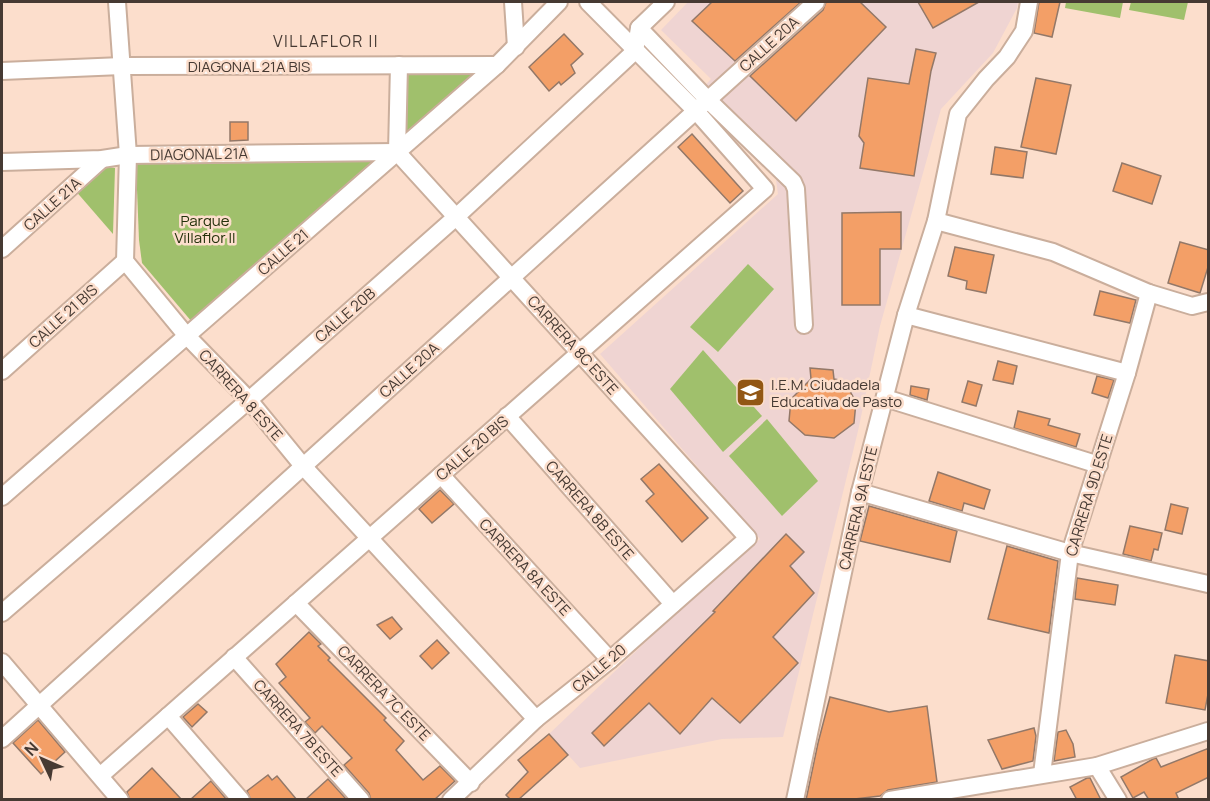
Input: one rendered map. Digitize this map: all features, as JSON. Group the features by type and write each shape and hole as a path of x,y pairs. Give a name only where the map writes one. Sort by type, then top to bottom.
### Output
{"street":[{"path":"117,2 128,155 125,261"},
{"path":"513,2 516,47"},
{"name":"CALLE 21","path":"2,497 497,65 559,2"},
{"path":"588,2 635,51 793,182 796,189 804,324"},
{"path":"635,51 639,28 666,2"},
{"name":"CALLE 20A","path":"2,739 816,2"},
{"name":"CARRERA 9A ESTE","path":"795,800 860,492 906,315 936,221 958,114 1007,57 1024,31 1029,2"},
{"path":"639,28 702,105"},
{"name":"CALLE 20B","path":"2,614 456,217 635,51"},
{"path":"397,152 399,65"},
{"name":"DIAGONAL 21A BIS","path":"2,71 122,66 497,65"},
{"name":"CALLE 20 BIS","path":"100,776 765,189 702,105"},
{"name":"CARRERA 8C ESTE","path":"397,152 748,538"},
{"name":"DIAGONAL 21A","path":"2,162 102,159 128,155 397,152"},
{"name":"CALLE 21A","path":"2,249 102,159"},
{"path":"936,221 1053,252 1149,293 1192,306 1209,302"},
{"name":"CARRERA 8 ESTE","path":"125,261 186,335 249,400 303,466 536,719"},
{"name":"CALLE 21 BIS","path":"2,371 125,261"},
{"name":"CARRERA 9D ESTE","path":"1042,774 1070,553 1127,373 1149,293"},
{"path":"906,315 1127,373"},
{"path":"885,398 1099,465"},
{"name":"CARRERA 8B ESTE","path":"507,416 673,604"},
{"name":"CARRERA 8A ESTE","path":"441,475 610,660"},
{"path":"860,492 1070,553 1209,584"},
{"name":"CALLE 20","path":"452,800 536,719 610,660 748,538"},
{"name":"CARRERA 7C ESTE","path":"296,603 471,783"},
{"name":"CARRERA 7B ESTE","path":"234,657 361,800"},
{"path":"2,662 120,800"},
{"path":"168,716 241,800"},
{"path":"890,800 1097,766 1209,731"},
{"path":"1097,766 1118,800"}],"shaded area":[{"name":"I.E.M. Ciudadela Educativa de Pasto","path":"688,2 1018,2 993,53 941,109 880,326 858,431 783,737 722,739 580,768 549,734 652,636 760,539 600,354 778,194 775,172 701,90 711,79 661,30"}],"green space":[{"path":"1066,2 1123,2 1120,18 1065,8"},
{"path":"1131,2 1188,2 1184,20 1129,10"},
{"path":"491,68 405,141 405,72"},
{"name":"Parque Villaflor II","path":"386,156 192,322 142,263 136,164"},
{"path":"101,166 115,168 113,234 74,189"},
{"path":"748,264 774,289 718,352 690,327"},
{"path":"703,350 762,416 723,452 670,389"},
{"path":"767,419 818,481 782,516 729,456"}],"building":[{"path":"712,2 801,2 735,61 692,21"},
{"path":"826,2 860,2 886,27 796,121 750,76 823,10"},
{"path":"918,2 979,2 933,28"},
{"path":"1039,2 1060,2 1052,37 1034,33"},
{"path":"564,34 583,54 571,65 575,73 561,85 559,82 549,91 529,67"},
{"path":"916,49 936,53 914,176 860,168 864,143 859,136 868,78 909,84"},
{"path":"1036,78 1071,85 1056,154 1021,147"},
{"path":"230,122 248,122 248,140 230,141"},
{"path":"692,134 743,191 730,203 678,147"},
{"path":"995,147 1027,152 1023,178 991,174"},
{"path":"1122,163 1161,176 1152,204 1113,191"},
{"path":"901,212 901,249 880,249 880,305 842,305 842,213"},
{"path":"1180,242 1209,250 1209,264 1200,293 1168,283"},
{"path":"955,247 994,255 986,293 966,289 967,281 948,276"},
{"path":"1100,291 1136,300 1130,323 1094,315"},
{"path":"998,361 1017,366 1013,384 993,380"},
{"path":"810,368 833,370 834,379 844,381 856,402 854,423 834,438 805,435 789,421 791,399 811,379"},
{"path":"1097,376 1114,380 1108,398 1092,393"},
{"path":"968,381 982,385 976,406 962,402"},
{"path":"911,386 929,389 927,400 910,395"},
{"path":"1018,411 1050,419 1048,425 1080,434 1076,447 1014,428"},
{"path":"659,464 708,518 682,542 646,501 654,494 641,479"},
{"path":"938,472 990,490 984,509 964,503 962,511 929,501"},
{"path":"440,490 454,504 432,523 419,509"},
{"path":"1171,504 1188,508 1182,534 1165,530"},
{"path":"869,506 957,531 950,562 860,541"},
{"path":"1130,526 1162,533 1158,550 1154,549 1151,561 1123,554"},
{"path":"786,534 804,552 790,566 814,593 773,637 798,663 740,723 712,698 680,734 649,703 604,746 592,733 715,612 713,611"},
{"path":"1007,546 1058,561 1049,633 988,619"},
{"path":"1077,578 1118,585 1115,605 1075,599"},
{"path":"392,617 402,629 390,639 377,625"},
{"path":"309,632 321,644 318,646 330,658 328,660 386,718 384,720 404,741 396,750 423,780 440,766 455,781 434,800 371,800 369,793 344,765 352,758 322,726 315,733 305,722 310,718 279,683 286,677 276,664"},
{"path":"437,640 449,653 432,669 420,656"},
{"path":"1175,655 1209,661 1209,689 1205,710 1166,703"},
{"path":"830,697 889,712 927,706 937,782 888,790 880,796 846,800 806,800"},
{"path":"198,704 207,712 192,727 183,717"},
{"path":"38,720 65,752 41,774 13,743"},
{"path":"1034,728 1036,736 1033,761 1002,769 988,740"},
{"path":"1066,730 1073,744 1075,757 1054,761 1058,732"},
{"path":"549,734 568,755 518,800 511,800 506,795 528,772 518,760"},
{"path":"1209,748 1209,777 1176,793 1179,800 1149,800 1144,792 1133,798 1121,777 1156,758 1161,767"},
{"path":"152,768 182,800 130,800 127,792"},
{"path":"268,775 272,780 277,776 297,800 251,800 247,791"},
{"path":"1090,778 1101,800 1077,800 1070,787"},
{"path":"328,779 347,800 305,800"},
{"path":"211,781 227,800 190,800"}],"place":[{"name":"I.E.M. Ciudadela Educativa de Pasto","path":"750,393"}],"district":[{"name":"VILLAFLOR II","path":"326,41"}]}
